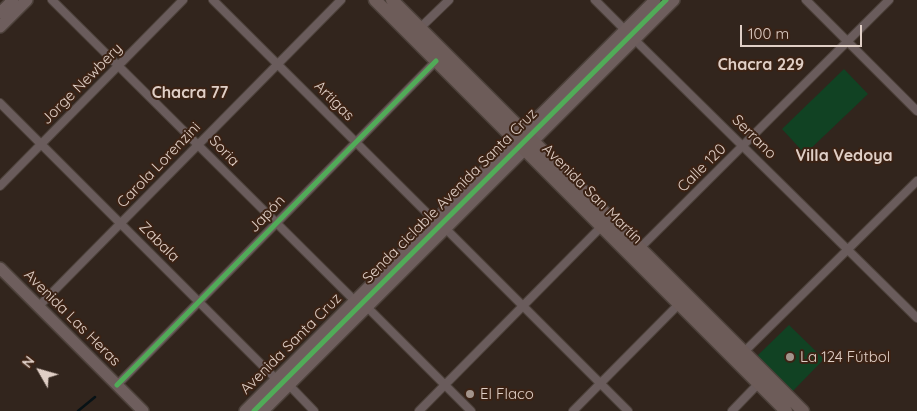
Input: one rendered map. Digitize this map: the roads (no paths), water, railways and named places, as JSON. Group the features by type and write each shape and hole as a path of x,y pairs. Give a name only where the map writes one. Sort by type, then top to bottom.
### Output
{"main road":[{"path":"0,13 13,0"},
{"path":"0,27 27,0"},
{"name":"Avenida San Martín","path":"375,0 436,61 518,135"},
{"name":"Avenida San Martín","path":"392,0 518,135 640,248 803,411"},
{"name":"Avenida Santa Cruz","path":"245,411 518,135 655,0"},
{"name":"Avenida Santa Cruz","path":"263,411 674,0"},
{"name":"Avenida San Martín","path":"528,145 602,226 786,411"},
{"name":"Avenida Las Heras","path":"0,268 143,411"},
{"name":"Avenida Las Heras","path":"0,278 134,411"}],"street":[{"name":"Soria","path":"52,0 120,65 275,223 355,301"},
{"name":"Jorge Newbery","path":"0,186 183,0"},
{"name":"Artigas","path":"213,0 435,220"},
{"name":"Carola Lorenzini","path":"39,306 341,0"},
{"path":"420,28 449,0"},
{"path":"595,0 625,30"},
{"path":"806,0 917,111"},
{"name":"Calle 120","path":"640,248 889,0"},
{"name":"Serrano","path":"635,40 917,318"},
{"name":"Japón","path":"116,385 436,61"},
{"name":"Zabala","path":"0,103 276,380"},
{"path":"744,352 917,181"},
{"path":"419,411 602,226"},
{"path":"445,228 628,411"},
{"path":"573,411 679,304"},
{"path":"367,307 471,411"},
{"path":"732,411 759,384"},
{"path":"289,385 314,411"}],"waterway":[{"path":"78,411 95,397"}],"place":[{"name":"La 124 Fútbol","path":"790,357"},
{"name":"El Flaco","path":"470,394"}],"district":[{"name":"Chacra 229","path":"761,65"},
{"name":"Chacra 77","path":"190,93"},
{"name":"Villa Vedoya","path":"844,156"}]}
